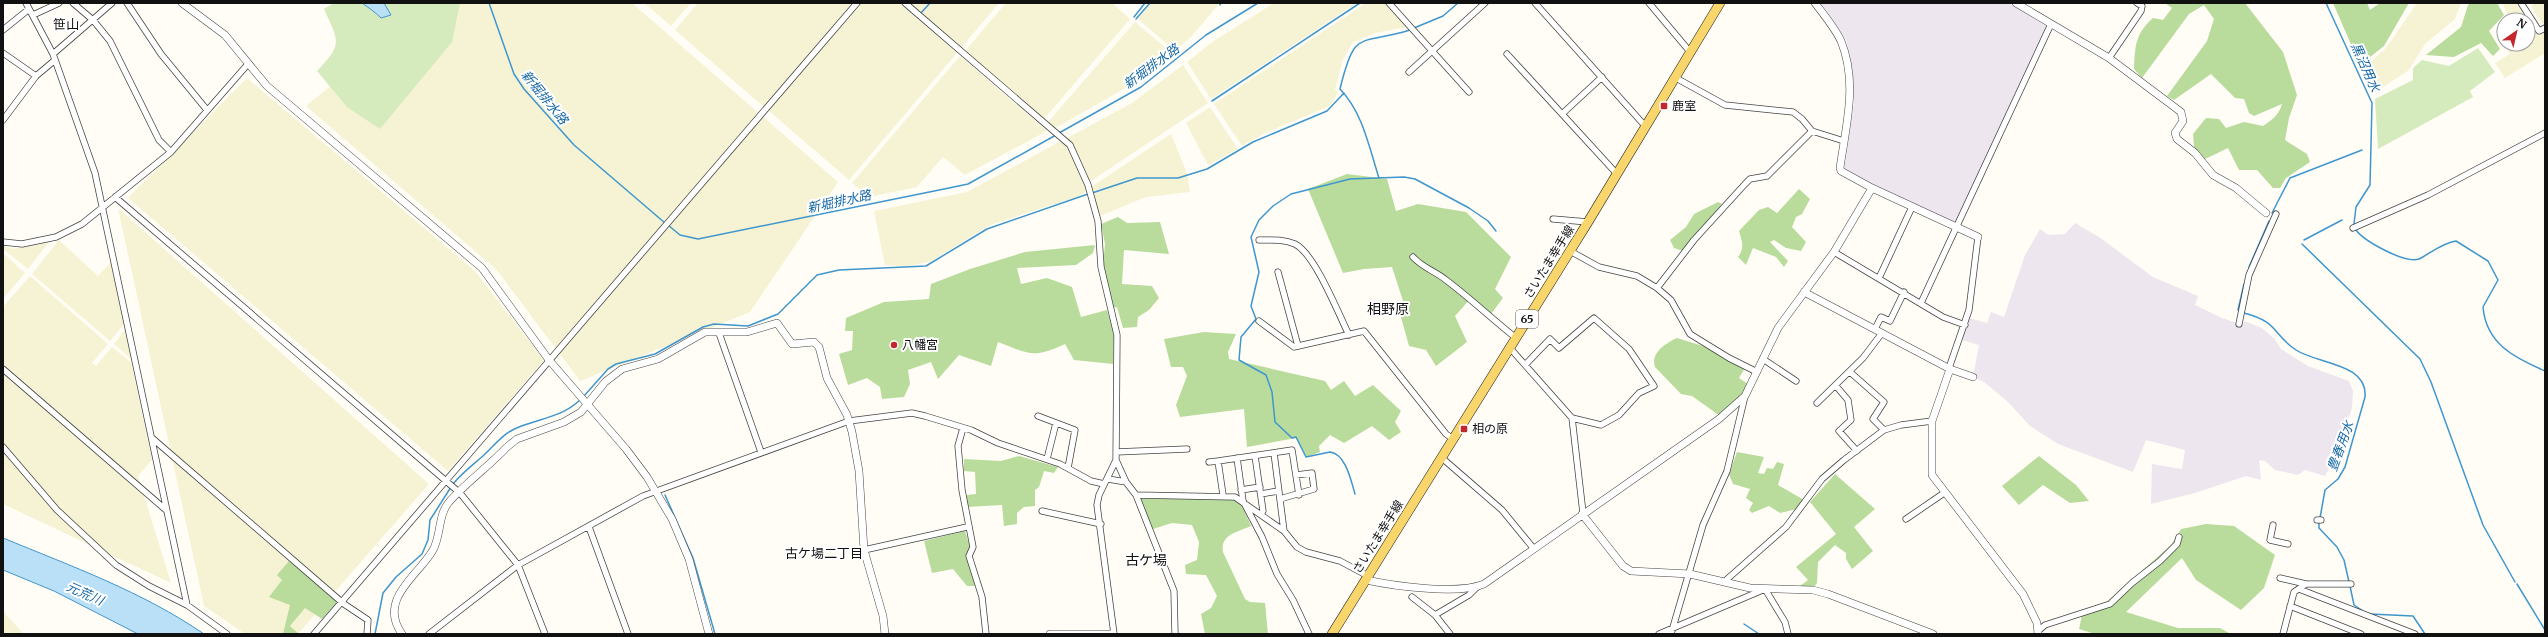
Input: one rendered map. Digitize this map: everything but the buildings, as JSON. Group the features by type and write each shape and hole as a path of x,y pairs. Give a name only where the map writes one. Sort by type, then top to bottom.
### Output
{"main road":[{"name":"さいたま幸手線","path":"1332,634 1588,222 1720,3"}],"street":[{"path":"26,3 54,57 95,173 187,606"},
{"path":"3,30 31,12 59,3"},
{"path":"73,3 92,20 110,41 159,140 171,152"},
{"path":"3,120 36,76 92,20 112,3"},
{"path":"127,3 161,54 207,110"},
{"path":"182,3 225,35 267,86 482,268 549,360 626,448 656,490 672,519 689,559 709,634"},
{"path":"314,634 856,3"},
{"path":"905,3 1070,145 1088,185 1098,221 1101,267 1116,325 1116,460 1097,505 1113,634 1050,634"},
{"path":"1389,3 1470,92"},
{"path":"1409,72 1485,3"},
{"path":"1535,3 1646,126"},
{"path":"1649,3 1691,53"},
{"path":"1815,3 1841,42 1850,72 1850,106 1844,142 1842,171 1872,188 1978,237 1972,293 1965,325 1932,421 1932,474 1944,492 2023,594 2032,611 2038,632 2052,623 2110,604 2132,582 2160,561 2177,544 2179,537"},
{"path":"2016,3 2109,58 2181,112 2183,121 2175,133 2177,139 2194,153 2213,175 2236,188 2266,213 2275,217 2249,276 2239,324"},
{"path":"2109,58 2141,11 2142,6 2137,3"},
{"path":"2521,3 2539,31 2545,28"},
{"path":"1921,303 2051,24"},
{"path":"3,52 36,76"},
{"path":"1508,54 1617,174"},
{"path":"3,242 22,244 56,237 82,224 171,152 248,64"},
{"path":"1562,114 1602,77"},
{"path":"1676,78 1725,104 1793,112 1802,119 1812,131 1844,142"},
{"path":"1657,288 1694,240 1745,184 1750,179 1767,176 1812,131"},
{"path":"2353,228 2428,195 2545,133"},
{"path":"1671,634 1690,574 1703,525 1727,471 1746,396 1763,358 1778,328 1834,252 1872,188"},
{"path":"115,197 460,493 518,565 545,634"},
{"path":"1879,278 1912,207"},
{"path":"1553,219 1588,222"},
{"path":"1259,240 1279,240 1295,244 1309,254 1349,335"},
{"path":"1570,251 1599,267 1637,276 1657,288 1670,300 1690,334 1729,358 1757,372"},
{"path":"1834,252 1904,292 1943,317 1965,325"},
{"path":"1413,257 1427,270 1441,276 1516,338"},
{"path":"1278,272 1298,346"},
{"path":"1804,292 1949,369 1973,377"},
{"path":"1875,329 1881,318 1890,321 1904,292"},
{"path":"1526,364 1550,339 1559,348 1594,318 1629,349 1654,386 1639,393 1632,404 1619,415 1601,425 1572,418"},
{"path":"1260,321 1294,347 1364,331 1446,434 1453,439"},
{"path":"402,634 396,620 396,607 401,589 434,549 441,519 448,502 460,493 517,439 564,422 589,405 605,382 622,369 658,359 705,332 747,332 777,323 792,344 814,342 819,347 827,378 849,421 859,471 864,550 883,616 885,634"},
{"path":"719,333 761,452"},
{"path":"1817,403 1850,372 1882,333"},
{"path":"1510,348 1526,364 1572,418 1583,514 1627,570 1641,573 1690,574 1750,588 1813,590 1828,594 1933,634"},
{"path":"1763,358 1796,381"},
{"path":"3,369 167,510"},
{"path":"1850,372 1884,402 1872,419 1884,430"},
{"path":"1836,386 1848,400 1852,420 1839,431 1857,450"},
{"path":"1435,615 1469,595 1477,587 1490,581 1583,514 1720,419 1746,396"},
{"path":"429,634 518,565 656,490 849,421 912,413 963,428 998,443 1047,459 1068,468 1091,481 1126,482"},
{"path":"1038,416 1075,430 1068,468"},
{"path":"1725,581 1786,527 1822,479 1857,450 1884,430 1901,425 1932,421"},
{"path":"1047,459 1056,423"},
{"path":"963,428 958,446 968,527 973,547 970,556 982,596 986,618 986,634"},
{"path":"152,438 342,602 368,620 367,634"},
{"path":"3,447 57,510 116,565 149,586 187,606 227,634"},
{"path":"1116,452 1187,449"},
{"path":"1209,462 1292,450 1299,495"},
{"path":"1274,453 1284,531"},
{"path":"1255,456 1263,511 1261,514"},
{"path":"1237,458 1243,501 1262,536 1277,574 1293,600 1309,634"},
{"path":"1442,458 1502,510 1534,549"},
{"path":"1116,460 1126,482 1136,495 1174,591 1175,634"},
{"path":"1218,461 1223,495"},
{"path":"1280,499 1299,495 1314,489 1312,473 1296,476"},
{"path":"1241,490 1260,487"},
{"path":"1261,494 1278,491"},
{"path":"1906,519 1944,492"},
{"path":"1136,495 1223,495 1235,497 1243,501 1284,531 1297,547 1306,552 1340,561 1367,578 1435,588 1477,587"},
{"path":"1042,511 1100,524"},
{"path":"2273,525 2270,540 2288,544"},
{"path":"589,527 628,634"},
{"path":"864,550 968,527"},
{"path":"2280,578 2306,584 2349,584"},
{"path":"2282,634 2294,592 2306,584"},
{"path":"1659,634 1765,589"},
{"path":"1765,589 1785,622 1788,634"},
{"path":"2299,589 2414,634"},
{"path":"1412,597 1435,615 1450,634"},
{"path":"2290,606 2361,634"}],"shaded area":[{"path":"432,3 632,3 838,182 750,312 580,381 496,269 306,106"},
{"path":"644,3 691,3 671,26"},
{"path":"698,3 852,3 764,107 675,30"},
{"path":"862,3 899,3 957,53 849,180 768,110"},
{"path":"909,3 999,3 961,48"},
{"path":"1006,3 1112,3 1130,19 1044,119 965,51"},
{"path":"1151,3 1220,3 1190,38 1175,51 1138,19"},
{"path":"1274,3 1357,3 1211,99 1187,62 1215,40"},
{"path":"1366,3 1385,3 1407,27 1375,33 1353,42 1343,59 1335,89 1338,93 1330,106 1267,132 1242,146 1214,104"},
{"path":"1821,3 2009,3 2046,25 2047,27 1955,224 1844,170 1854,102 1851,61 1846,40"},
{"path":"2417,3 2461,3 2455,19 2425,44 2409,70 2374,93 2362,70 2386,48"},
{"path":"2502,3 2516,3 2522,12 2507,12"},
{"path":"2535,3 2545,3 2545,22 2542,24 2531,6"},
{"path":"1135,22 1172,53 1127,87 1054,129 1047,123"},
{"path":"2545,32 2545,53 2505,78 2495,63 2510,54 2509,52 2536,52 2536,33 2538,36"},
{"path":"960,56 1047,131 965,175 943,157 917,187 869,197 852,183"},
{"path":"1183,65 1208,103 1088,183 1074,147 1067,138 1132,103"},
{"path":"247,78 475,271 544,360 448,471 128,198"},
{"path":"1210,107 1238,149 1208,165 1186,123"},
{"path":"1171,134 1187,173 1190,192 1146,197 1100,216 1091,187"},
{"path":"1061,141 1069,147 1087,190 1080,196 990,225 930,262 907,266 885,265 874,211 967,192"},
{"path":"118,208 429,484 298,634 245,634 204,606"},
{"path":"2075,223 2099,237 2153,277 2198,296 2195,305 2222,318 2243,325 2244,321 2262,328 2274,338 2281,349 2308,366 2349,381 2353,391 2352,408 2338,451 2325,476 2305,470 2298,475 2275,470 2265,461 2259,460 2261,480 2246,476 2195,493 2151,504 2152,464 2182,469 2185,450 2146,440 2133,472 2058,444 2030,426 2008,402 1984,382 1973,377 1979,345 1962,340 1969,318 1987,323 1991,312 2004,317 2025,255 2040,229 2048,235 2065,234"},
{"path":"59,240 98,276 111,262 125,323 110,341 32,274"},
{"path":"49,242 28,269 3,249 3,245 13,249"},
{"path":"3,253 25,273 3,299"},
{"path":"30,276 108,344 92,363 96,366 112,347 131,362 152,460 138,476 171,583 3,504 3,307"},
{"path":"126,328 132,360 114,344"},
{"path":"3,611 9,618 24,634 3,634"}],"green space":[{"path":"334,3 362,3 380,16 387,9 384,3 460,3 452,42 380,129 347,107 317,71 335,48 335,36 324,9"},
{"path":"2165,3 2245,3 2283,52 2297,95 2289,118 2285,140 2307,154 2310,162 2286,178 2280,188 2273,188 2257,170 2239,170 2228,148 2201,161 2194,147 2193,134 2206,118 2219,119 2226,128 2244,122 2263,126 2275,117 2282,104 2254,116 2249,113 2244,99 2235,98 2211,74 2174,100 2167,96 2207,41 2214,19 2204,5 2189,14 2142,78 2134,69 2136,47 2139,35 2153,18 2163,20 2172,8"},
{"path":"2333,3 2367,3 2370,10 2380,3 2409,3 2384,46 2360,65"},
{"path":"2471,3 2497,3 2502,12 2496,12 2496,24 2489,31 2496,42 2497,52 2493,56 2481,43 2454,57 2426,55 2461,27 2468,5"},
{"path":"2478,48 2495,72 2470,91 2473,97 2378,149 2375,99 2413,80 2413,68 2422,60 2449,66"},
{"path":"1347,174 1387,179 1396,211 1418,204 1466,212 1511,257 1495,289 1503,298 1491,314 1471,298 1455,316 1467,342 1436,366 1426,350 1409,346 1399,310 1403,301 1392,267 1364,269 1343,273 1308,189"},
{"path":"1799,189 1810,199 1802,214 1796,217 1792,227 1806,242 1801,251 1786,248 1774,240 1770,242 1788,261 1784,267 1776,257 1753,248 1746,265 1738,257 1742,251 1742,241 1739,231 1759,210 1768,207 1777,213"},
{"path":"1718,202 1722,204 1683,251 1674,248 1670,240 1686,227 1694,214"},
{"path":"1118,217 1127,223 1160,222 1169,254 1124,250 1122,284 1152,286 1159,298 1149,310 1138,317 1137,327 1123,328 1117,307 1113,308 1103,266 1105,244 1101,224"},
{"path":"1095,245 1093,253 1076,265 1017,268 1021,284 1047,278 1072,287 1081,317 1107,310 1114,333 1113,364 1074,360 1065,344 1045,352 1031,353 1024,352 998,342 991,366 959,355 938,379 931,362 908,370 910,384 904,397 882,399 880,387 867,378 848,385 839,354 852,350 853,331 845,331 846,318 884,302 929,299 931,284 970,269 1025,252"},
{"path":"1204,332 1236,334 1228,352 1229,359 1325,381 1331,390 1344,381 1355,396 1373,385 1401,411 1395,422 1401,432 1389,440 1372,426 1344,443 1330,435 1319,446 1320,452 1307,457 1296,438 1247,447 1244,409 1180,417 1176,405 1187,376 1183,367 1171,367 1164,339"},
{"path":"1677,338 1706,347 1745,368 1739,378 1748,384 1741,396 1720,416 1692,396 1681,394 1655,367 1655,357 1660,349"},
{"path":"1737,452 1764,457 1758,473 1764,474 1767,468 1773,469 1777,462 1784,464 1778,485 1804,500 1797,509 1780,513 1769,506 1752,513 1749,510 1753,503 1746,498 1750,489 1733,484 1729,474"},
{"path":"1019,456 1058,467 1054,473 1044,471 1039,487 1035,490 1035,506 1024,507 1017,513 1017,524 1004,526 1002,505 967,507 967,495 976,494 975,472 964,471 964,459 1001,461"},
{"path":"2039,456 2076,485 2089,501 2070,503 2043,485 2019,505 2002,486"},
{"path":"1835,474 1875,509 1854,527 1873,551 1852,569 1846,559 1846,553 1835,545 1818,562 1817,583 1814,587 1800,586 1808,580 1796,567 1836,534 1810,502"},
{"path":"1139,499 1235,499 1242,505 1251,526 1227,537 1224,541 1223,552 1245,599 1250,602 1265,603 1268,634 1205,634 1201,614 1211,608 1217,596 1206,575 1186,574 1185,565 1197,560 1199,542 1192,525 1172,523 1153,529"},
{"path":"2206,524 2234,526 2275,555 2264,588 2241,610 2196,580 2182,558 2126,612 2178,628 2220,628 2231,634 2095,634 2079,629 2082,615 2102,606 2171,545 2181,529"},
{"path":"965,531 970,547 967,557 975,586 967,586 953,569 932,573 924,541"},
{"path":"289,561 338,601 322,619 305,608 290,626 299,634 283,634 290,605 269,597 282,580 277,575"}],"water":[{"path":"362,3 384,3 391,15 381,18"},
{"name":"元荒川","path":"3,538 132,593 181,619 204,634 138,634 54,591 3,570"}],"waterway":[{"name":"新堀排水路","path":"489,3 514,74 524,89 574,145 665,223"},
{"path":"920,14 930,3"},
{"path":"1134,17 1145,3"},
{"path":"1136,19 1150,3"},
{"name":"新堀排水路","path":"1059,133 1141,87 1206,35 1258,3"},
{"path":"1212,101 1360,3"},
{"path":"1414,28 1443,16 1458,3"},
{"name":"黒沼用水","path":"2326,3 2372,103 2370,185 2356,207 2354,224"},
{"path":"1379,178 1360,120 1348,98 1340,89 1345,69 1355,47 1369,39 1393,35 1410,30"},
{"path":"1092,193 1137,178 1178,178 1207,169 1253,142 1327,111 1344,93"},
{"name":"新堀排水路","path":"668,225 680,235 698,239 968,184 1056,135"},
{"name":"豊春用水","path":"2272,213 2290,178 2362,150"},
{"path":"1355,494 1347,469 1336,454 1330,452 1306,457 1296,437 1292,438 1275,422 1272,392 1266,375 1239,360 1241,337 1256,319 1251,306 1259,272 1251,237 1259,220 1273,206 1291,194 1350,179 1404,177 1415,179 1469,208 1488,221 1496,231"},
{"path":"584,396 608,369 616,364 655,354 703,327 714,324 748,326 778,314 817,275 839,270 926,266 987,229 1088,194"},
{"path":"2304,240 2342,220"},
{"name":"豊春用水","path":"2249,267 2269,221"},
{"path":"2356,230 2367,240 2395,255 2404,258 2413,260 2419,259 2441,246 2456,241 2488,261 2498,280 2483,307 2485,320 2490,331 2496,340 2513,355 2545,371"},
{"path":"2302,244 2420,359 2431,382 2483,525 2515,582"},
{"name":"豊春用水","path":"2238,310 2244,284"},
{"name":"豊春用水","path":"2244,313 2264,320 2270,324 2288,344 2305,355 2340,366 2350,371 2358,377 2364,386 2365,397 2345,467 2338,479 2325,490 2320,518"},
{"path":"453,484 508,432 559,414 580,400"},
{"path":"375,634 383,593 396,577 422,554 428,540 430,520 451,487"},
{"path":"665,495 693,558 715,634"},
{"name":"豊春用水","path":"2319,522 2319,528 2337,547 2344,560 2349,582"},
{"path":"2517,584 2545,630"},
{"name":"豊春用水","path":"2350,586 2354,605 2363,611"},
{"name":"豊春用水","path":"2370,614 2413,616 2425,634"},
{"path":"1744,624 1759,634"}],"place":[{"name":"鹿室","path":"1664,106"},
{"name":"八幡宮","path":"894,345"},
{"name":"相の原","path":"1464,429"}],"district":[{"name":"笹山","path":"66,24"},
{"name":"相野原","path":"1388,309"},
{"name":"古ケ場二丁目","path":"824,553"},
{"name":"古ケ場","path":"1146,560"}]}
